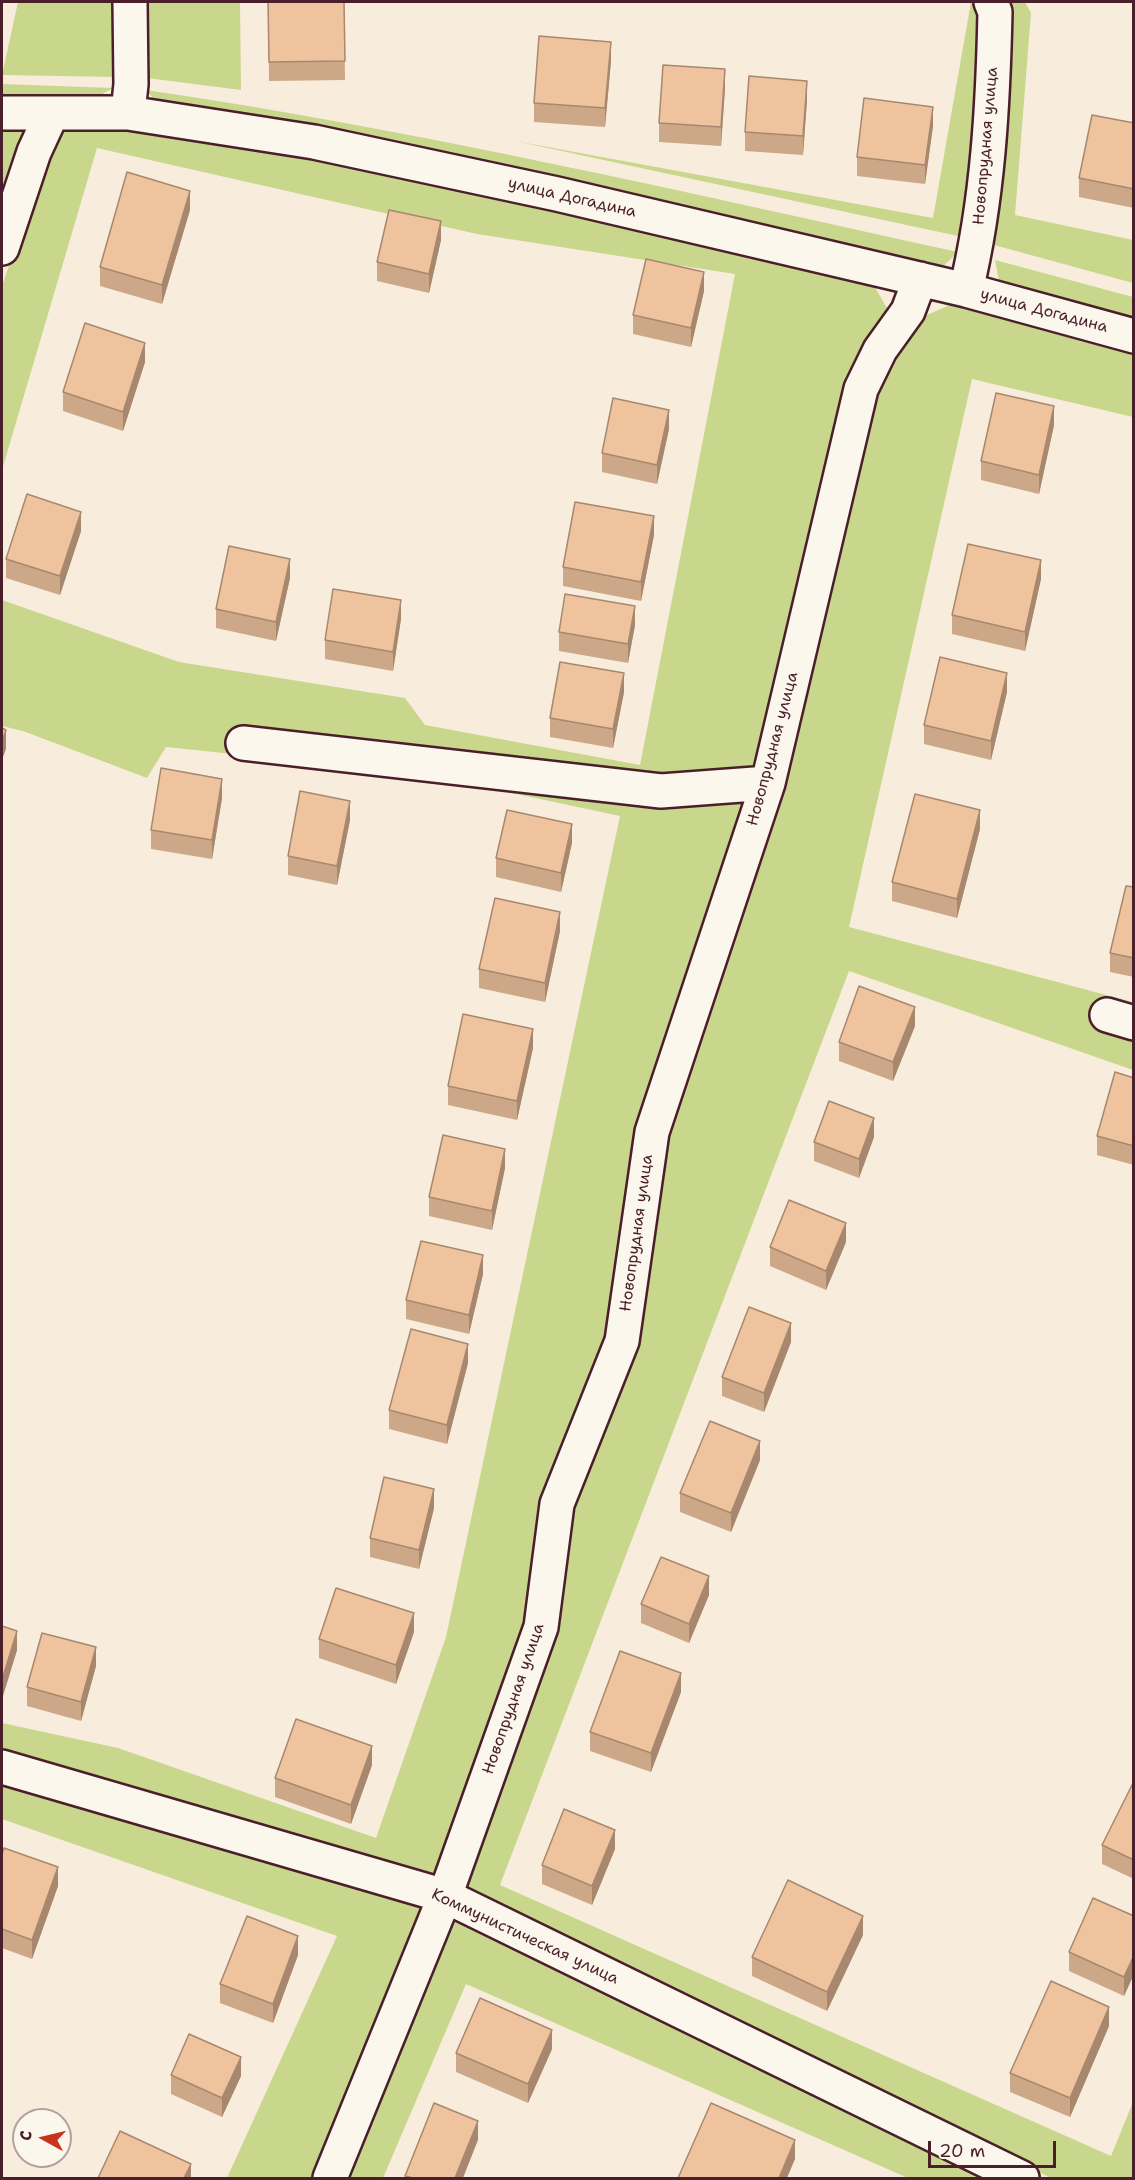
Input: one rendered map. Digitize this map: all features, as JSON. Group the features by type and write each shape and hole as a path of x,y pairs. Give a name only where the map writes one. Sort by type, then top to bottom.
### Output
{"street":[{"path":"128,113 131,84 130,2"},
{"name":"Новопрудная улица","path":"966,290 976,247 993,111 995,12 991,2"},
{"name":"улица Догадина","path":"2,113 128,113 315,142 558,194 920,279 1134,336"},
{"path":"2,248 33,152 52,113"},
{"name":"Новопрудная улица","path":"330,2178 445,1896 541,1627 557,1504 622,1341 652,1132 768,783 861,389 880,350 908,311 920,279"},
{"path":"243,743 661,792 768,783"},
{"name":"Коммунистическая улица","path":"2,1767 445,1896 1022,2178"}],"green space":[{"path":"18,2 118,2 117,77 2,75"},
{"path":"138,2 240,2 241,90 139,77"},
{"path":"971,2 978,2 983,15 978,108 958,236 515,141 933,218"},
{"path":"1004,2 1025,2 1031,13 1015,215 1133,240 1133,283 994,245 1006,114"},
{"path":"2,84 113,88 97,97 2,98"},
{"path":"146,90 452,143 958,252 941,268 156,101"},
{"path":"18,123 27,133 2,211 2,124"},
{"path":"70,125 153,132 236,144 319,160 578,215 873,284 887,308 874,341 759,773 659,784 233,754 166,747 147,778 23,731 2,726 2,600 179,662 405,698 425,725 640,765 735,274 477,234 97,148 2,470 2,286 49,146"},
{"path":"995,260 1133,297 1133,318 999,281"},
{"path":"950,305 1133,355 1133,417 972,379 849,927 1133,1002 1133,1070 849,971 500,1885 1111,2156 1133,2102 1133,2178 1051,2178 455,1890 567,1505 661,1134 870,391 920,318"},
{"path":"441,778 753,791 706,914 642,1132 612,1337 530,1624 436,1883 2,1758 2,1723 118,1748 376,1838 446,1637 620,816"},
{"path":"2,1779 430,1905 319,2178 227,2178 337,1936 2,1819"},
{"path":"446,1910 996,2178 908,2178 466,1984 383,2178 338,2178"}],"building":[{"path":"268,2 344,2 345,61 269,62"},
{"path":"539,36 611,42 605,108 534,103"},
{"path":"663,65 725,69 721,127 659,123"},
{"path":"749,76 807,81 803,136 745,132"},
{"path":"864,98 933,107 925,165 857,157"},
{"path":"1092,115 1134,123 1134,189 1079,178"},
{"path":"127,172 190,191 162,285 100,267"},
{"path":"389,210 441,221 429,274 377,262"},
{"path":"646,259 704,272 691,328 633,315"},
{"path":"85,323 145,343 123,412 63,392"},
{"path":"996,393 1054,406 1039,475 981,461"},
{"path":"613,398 669,410 657,465 602,453"},
{"path":"27,494 81,512 60,576 6,559"},
{"path":"575,502 654,516 641,582 563,567"},
{"path":"968,544 1041,560 1025,632 952,615"},
{"path":"229,546 290,559 276,622 216,609"},
{"path":"333,589 401,600 393,652 325,640"},
{"path":"565,594 635,606 628,644 559,632"},
{"path":"940,657 1007,673 991,741 924,725"},
{"path":"560,662 624,673 613,729 550,718"},
{"path":"2,728 6,730 2,741"},
{"path":"161,768 222,779 212,840 151,830"},
{"path":"300,791 350,801 337,866 288,856"},
{"path":"915,794 980,810 957,899 892,882"},
{"path":"507,810 572,824 561,873 496,858"},
{"path":"1126,886 1134,887 1134,958 1110,953"},
{"path":"495,898 560,912 545,983 479,969"},
{"path":"859,986 915,1007 893,1062 839,1042"},
{"path":"463,1014 533,1029 517,1101 448,1086"},
{"path":"1115,1072 1134,1078 1134,1146 1097,1136"},
{"path":"829,1101 874,1118 859,1159 814,1142"},
{"path":"443,1135 505,1149 492,1211 429,1197"},
{"path":"789,1200 846,1223 826,1271 770,1247"},
{"path":"421,1241 483,1255 469,1315 406,1300"},
{"path":"749,1307 791,1323 764,1393 722,1377"},
{"path":"411,1329 468,1344 447,1425 389,1410"},
{"path":"710,1421 760,1441 731,1513 680,1493"},
{"path":"384,1477 434,1489 419,1550 370,1538"},
{"path":"661,1557 709,1576 689,1624 641,1604"},
{"path":"336,1588 414,1613 396,1665 319,1639"},
{"path":"2,1626 17,1631 2,1680"},
{"path":"42,1633 96,1647 81,1702 27,1687"},
{"path":"620,1651 681,1673 651,1753 590,1732"},
{"path":"296,1719 372,1746 351,1805 275,1778"},
{"path":"1134,1781 1134,1860 1102,1845"},
{"path":"564,1809 615,1830 592,1886 542,1865"},
{"path":"4,1848 58,1867 32,1940 2,1929 2,1854"},
{"path":"788,1880 863,1916 827,1992 752,1957"},
{"path":"1093,1898 1134,1916 1134,1955 1124,1977 1069,1952"},
{"path":"247,1916 298,1936 273,2004 220,1984"},
{"path":"1051,1981 1109,2007 1070,2098 1010,2073"},
{"path":"480,1998 552,2030 528,2084 456,2053"},
{"path":"189,2034 241,2057 222,2098 171,2075"},
{"path":"434,2103 478,2121 455,2178 405,2176"},
{"path":"711,2103 795,2140 779,2178 678,2178"},
{"path":"120,2131 191,2164 184,2178 98,2178"}]}
